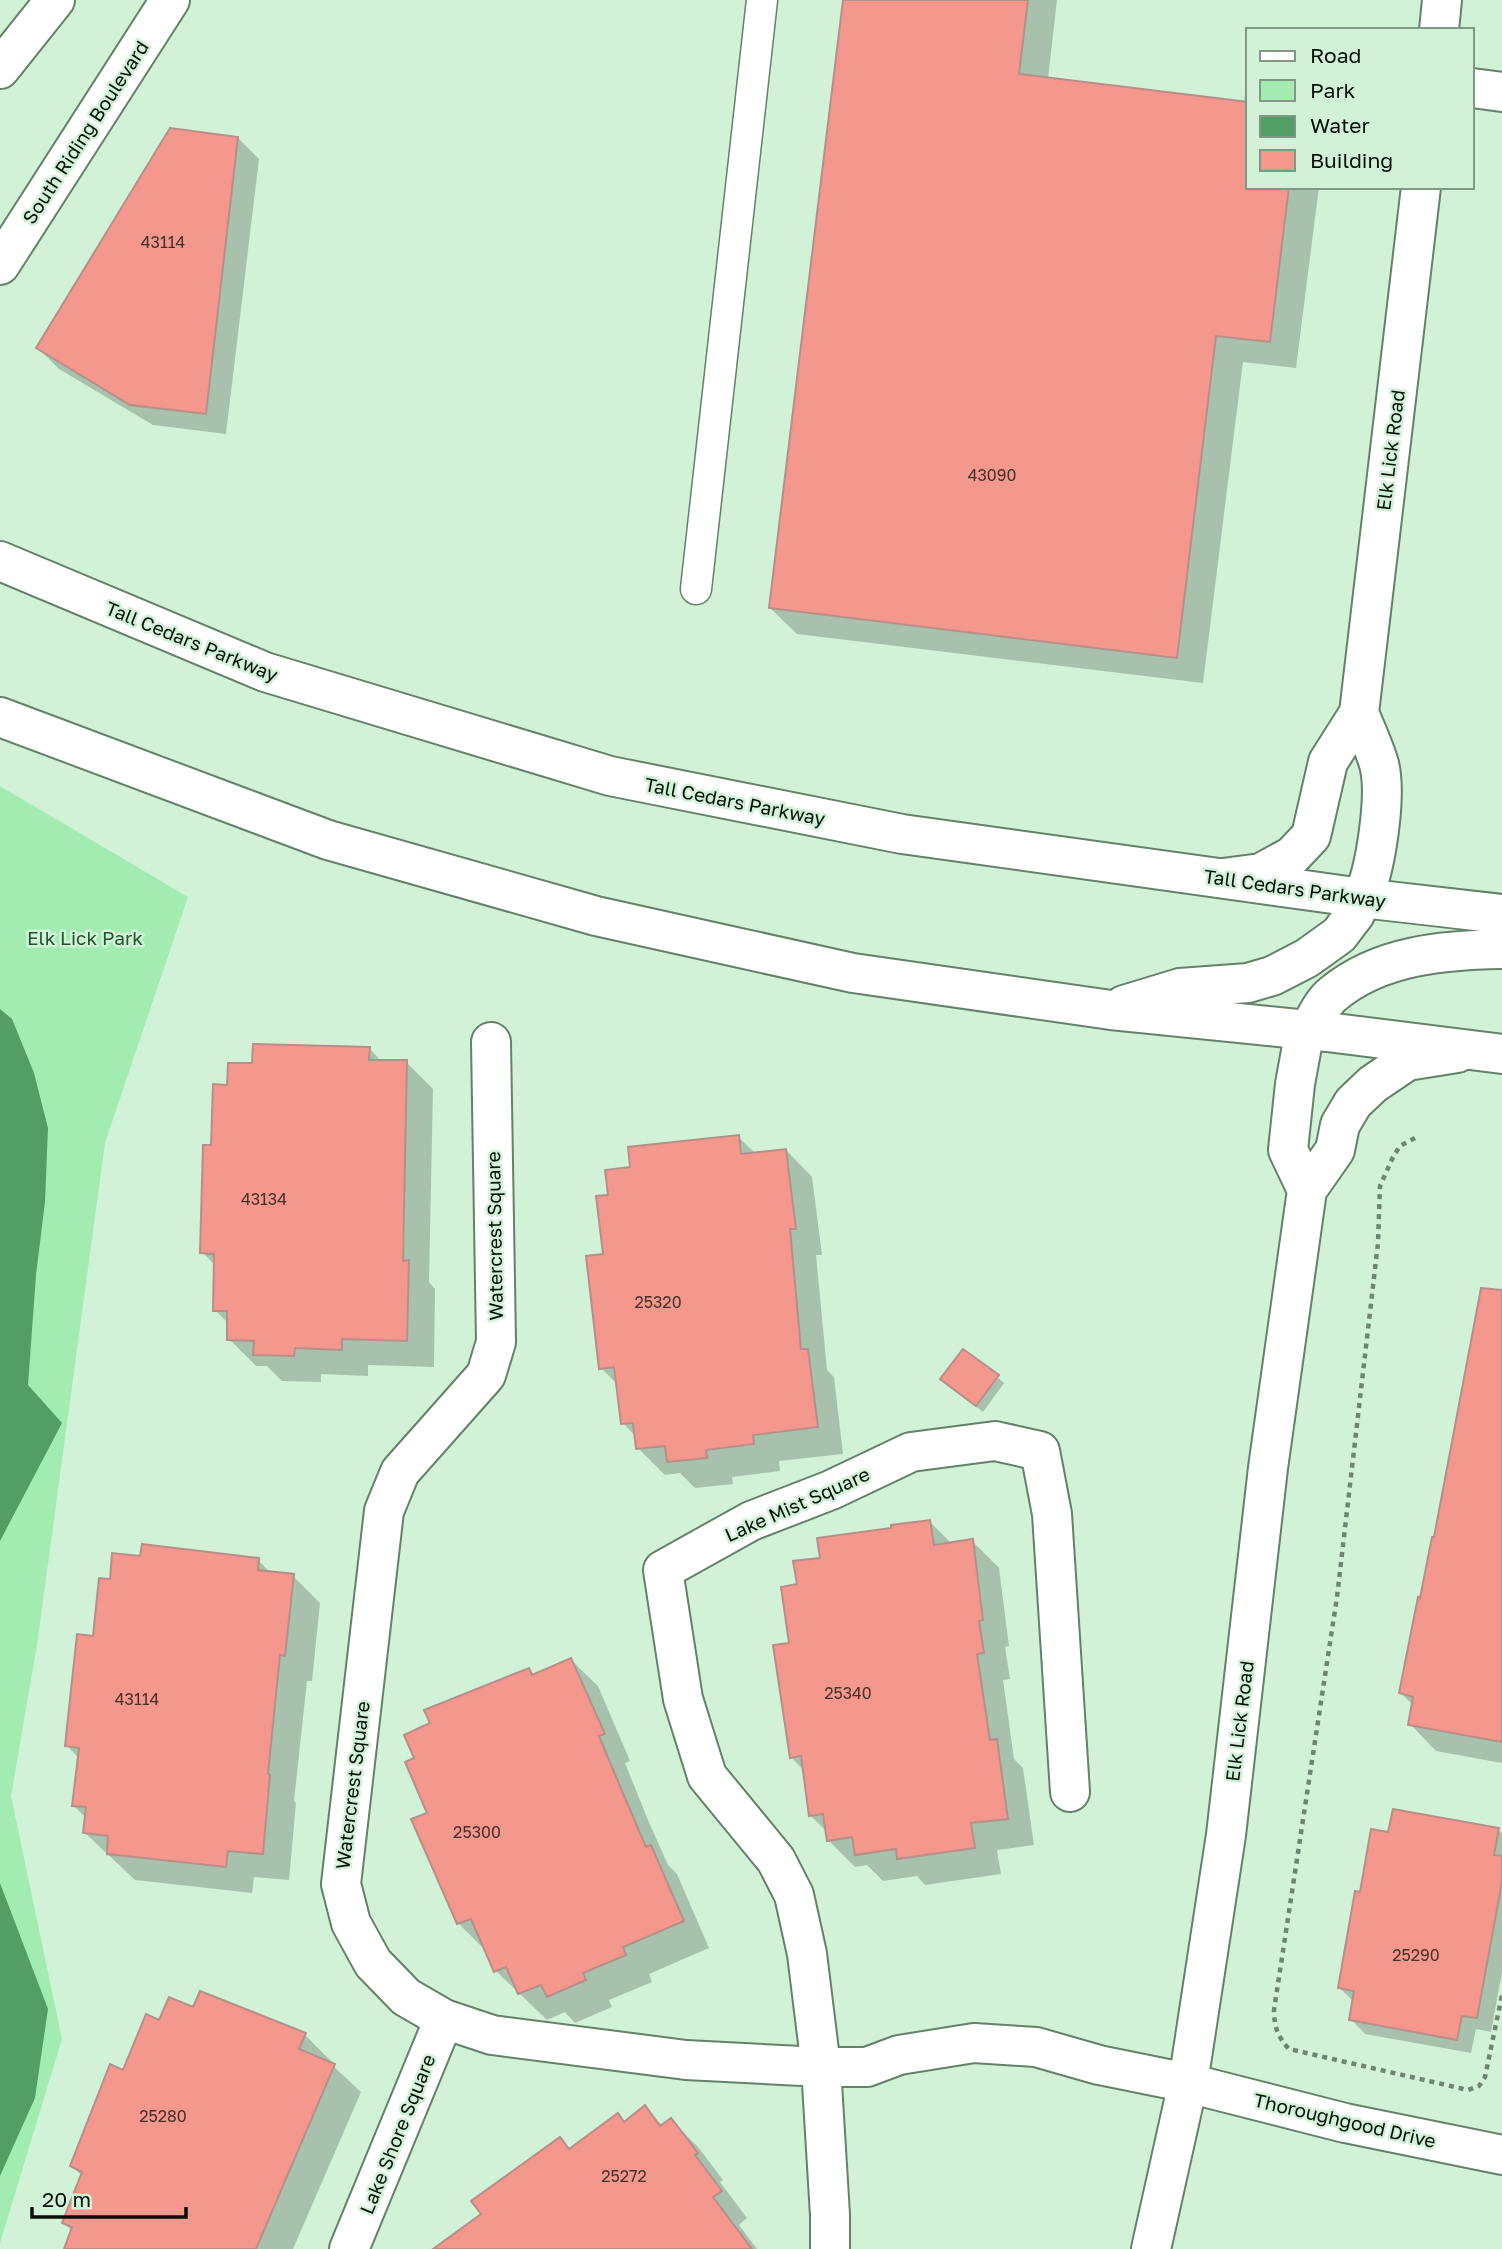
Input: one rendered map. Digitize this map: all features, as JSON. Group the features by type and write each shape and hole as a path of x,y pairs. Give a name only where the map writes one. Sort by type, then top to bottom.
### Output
{"street":[{"path":"0,69 55,0"},
{"name":"South Riding Boulevard","path":"0,265 170,0"},
{"path":"1439,28 1443,0"},
{"path":"1474,88 1502,92"},
{"name":"Elk Lick Road","path":"1222,878 1261,873 1292,856 1311,836 1328,762 1359,713 1421,189"},
{"name":"Tall Cedars Parkway","path":"0,561 265,672 610,776 902,834 1362,898 1502,914"},
{"name":"Elk Lick Road","path":"1111,1010 1180,988 1248,983 1272,976 1307,958 1339,936 1355,914 1368,888 1376,852 1380,766 1359,713"},
{"path":"0,717 328,840 596,916 853,973 1111,1010 1309,1030 1492,1053"},
{"path":"1307,1190 1288,1150 1302,1046 1318,1012 1332,995 1360,977 1424,954 1502,949"},
{"name":"Watercrest Square","path":"491,1042 496,1342 486,1375 400,1472 384,1511 341,1884 351,1923 373,1963 406,1997 444,2019 492,2035 686,2060 821,2067 867,2067 899,2055 974,2043 1037,2048 1099,2066 1188,2083"},
{"name":"Elk Lick Road","path":"1151,2249 1188,2083 1226,1835 1268,1468 1307,1190 1335,1150 1340,1125 1353,1104 1373,1084 1407,1062 1441,1055 1492,1053"},
{"name":"Lake Mist Square","path":"821,2067 807,1954 794,1895 776,1860 707,1776 683,1699 663,1570 751,1521 831,1490 911,1452 995,1441 1040,1451 1052,1514 1070,1793"},
{"name":"Lake Shore Square","path":"349,2249 444,2019"},
{"path":"821,2067 830,2249"},
{"name":"Thoroughgood Drive","path":"1188,2083 1345,2123 1502,2155"}],"lane":[{"path":"696,589 762,0"}],"path":[{"path":"1415,1138 1400,1146 1380,1186 1378,1243 1337,1597 1273,2010 1274,2025 1279,2038 1289,2049 1468,2090 1479,2086 1485,2077 1502,1995"}],"green space":[{"name":"Elk Lick Park","path":"0,786 188,897 105,1143 37,1645 11,1796 62,2039 0,2243"}],"water":[{"path":"0,1009 12,1019 34,1073 48,1128 45,1202 36,1275 28,1385 62,1423 0,1541"},
{"path":"0,1883 48,2009 35,2098 0,2176"}],"building":[{"path":"843,0 1028,0 1019,74 1246,102 1246,189 1289,189 1270,342 1216,336 1177,658 769,608"},
{"path":"170,128 238,137 206,414 130,405 36,348"},
{"path":"253,1044 370,1047 369,1060 407,1060 403,1261 409,1260 407,1341 342,1339 342,1350 295,1348 294,1356 253,1355 254,1341 227,1340 227,1311 213,1311 214,1254 200,1253 203,1145 211,1145 213,1084 227,1085 228,1063 252,1063"},
{"path":"739,1135 741,1154 786,1149 796,1229 790,1229 801,1349 808,1349 818,1427 753,1435 754,1444 706,1450 707,1458 667,1462 665,1446 636,1449 633,1423 621,1424 614,1367 599,1369 586,1256 603,1254 596,1196 608,1195 605,1170 630,1167 628,1147"},
{"path":"1481,1288 1502,1290 1502,1742 1408,1725 1413,1697 1399,1693 1418,1597 1420,1598 1434,1537"},
{"path":"963,1349 999,1375 976,1406 940,1379"},
{"path":"930,1520 934,1545 973,1539 983,1620 979,1621 984,1653 977,1654 990,1740 997,1739 1008,1819 971,1823 975,1848 897,1859 896,1849 855,1855 852,1837 827,1841 823,1814 809,1816 801,1756 790,1758 773,1645 789,1643 781,1587 797,1584 793,1561 820,1558 817,1538"},
{"path":"142,1544 259,1558 258,1570 294,1574 285,1656 280,1655 263,1854 228,1851 226,1867 107,1854 108,1836 83,1833 86,1807 72,1806 79,1748 65,1746 77,1634 93,1636 99,1578 110,1579 112,1553 140,1556"},
{"path":"571,1658 605,1734 599,1736 646,1847 651,1845 684,1921 623,1947 626,1955 583,1973 586,1980 547,1997 541,1985 518,1994 506,1967 494,1972 471,1919 457,1924 411,1819 427,1813 405,1762 414,1758 404,1735 430,1723 424,1710 529,1668 532,1675"},
{"path":"1393,1809 1499,1828 1494,1855 1502,1856 1502,1882 1477,2018 1462,2016 1457,2040 1349,2020 1354,1991 1338,1988 1355,1891 1360,1892 1371,1829 1388,1832"},
{"path":"200,1991 306,2033 299,2049 335,2064 256,2249 64,2249 72,2227 62,2223 82,2172 70,2166 110,2064 123,2070 146,2014 159,2020 169,1997 193,2007"},
{"path":"645,2105 660,2126 671,2118 698,2153 695,2155 722,2191 713,2197 752,2249 433,2249 481,2214 471,2201 560,2137 569,2149 618,2113 624,2122"}]}
